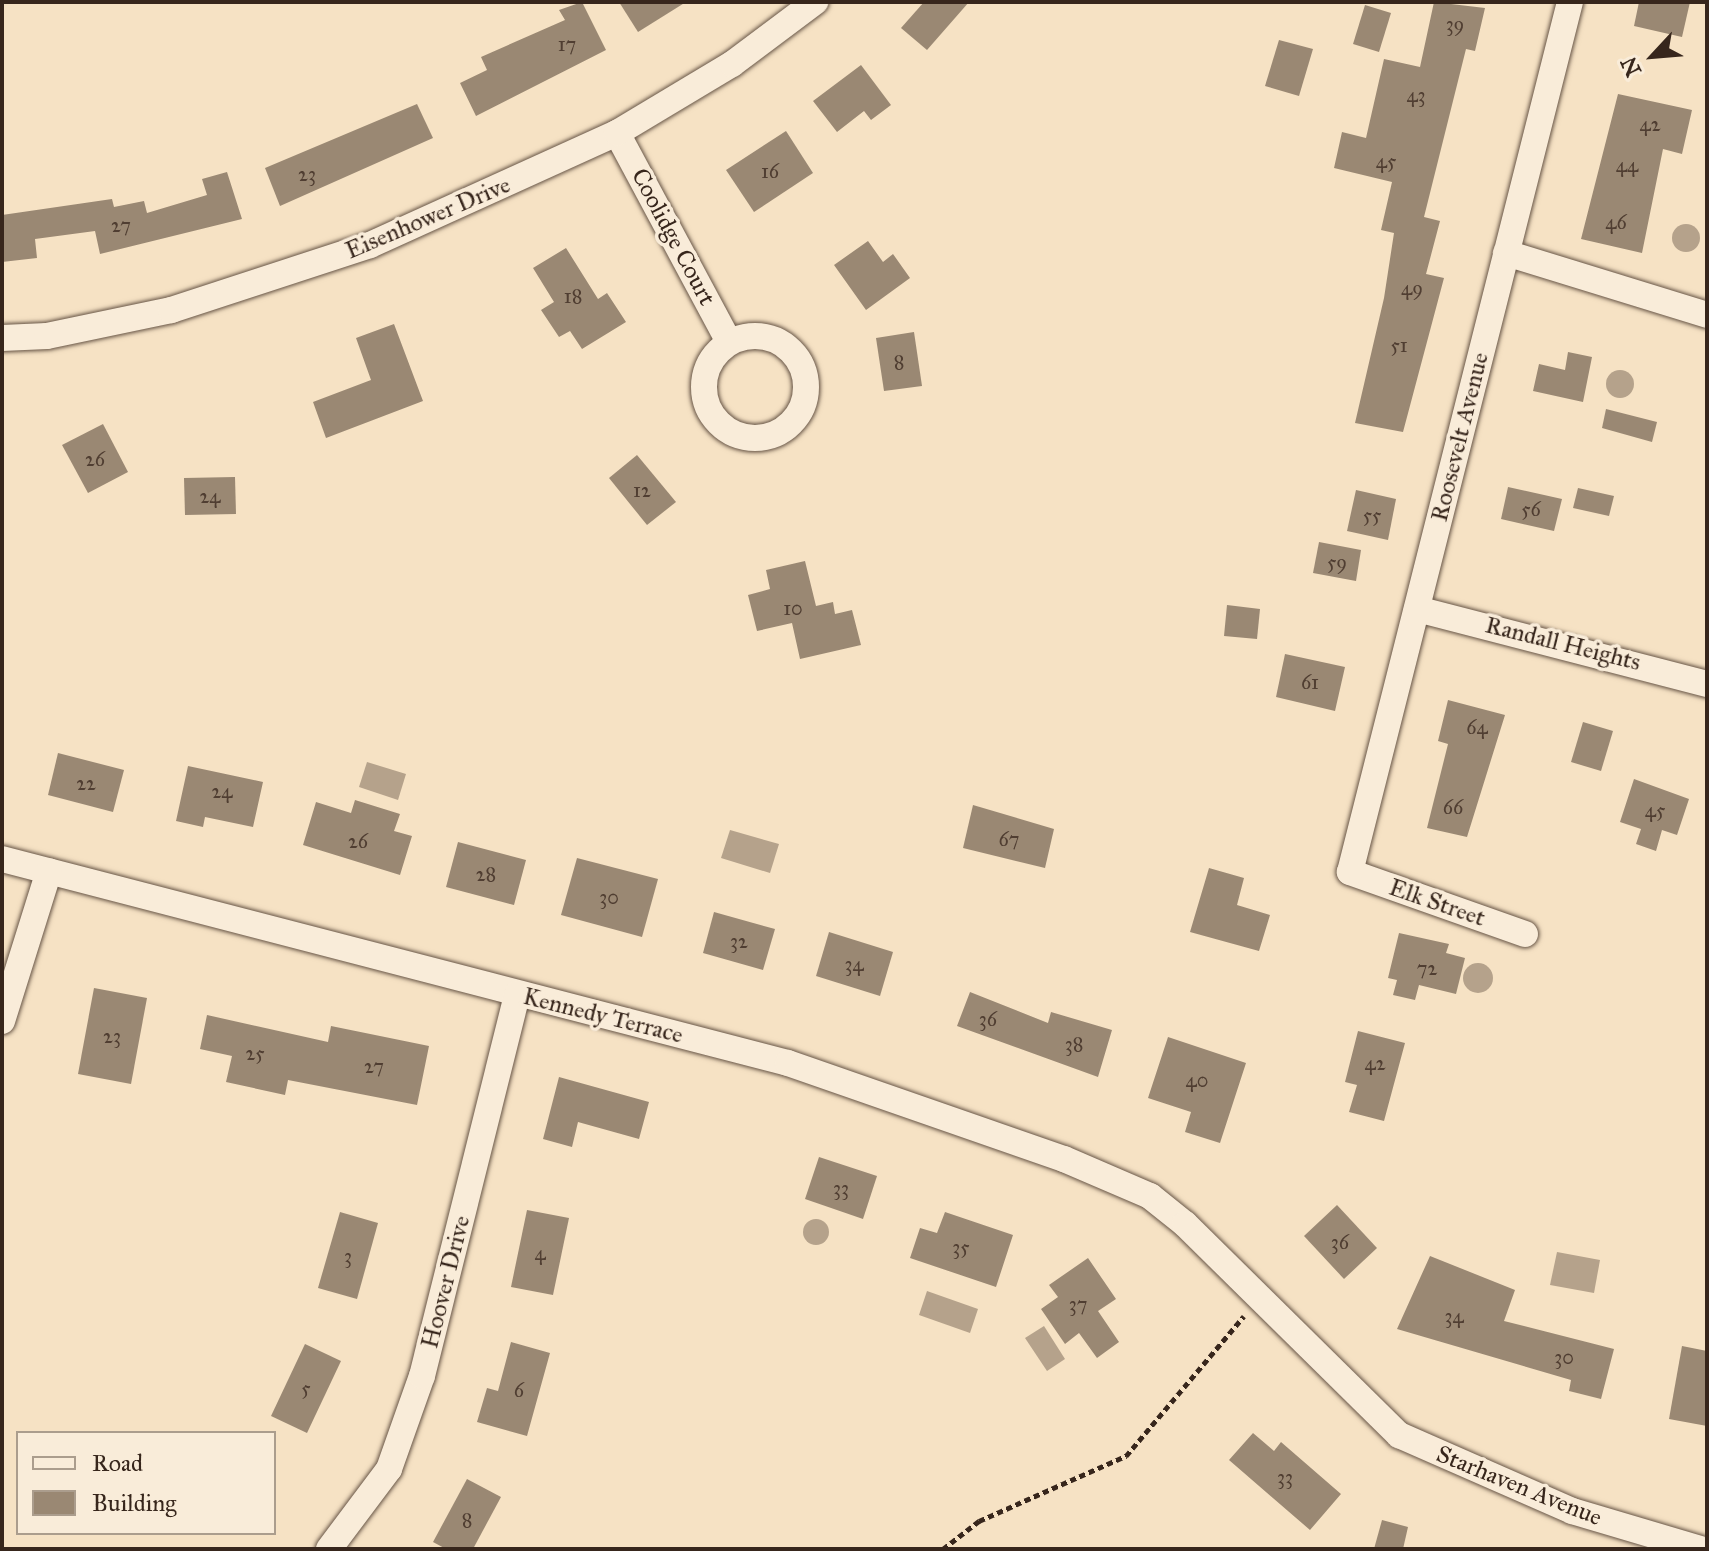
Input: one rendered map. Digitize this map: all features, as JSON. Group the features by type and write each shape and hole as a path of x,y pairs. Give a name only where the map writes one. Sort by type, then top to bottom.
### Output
{"street":[{"name":"Eisenhower Drive","path":"2,338 62,333 268,281 477,199 617,133 732,64 815,2"},
{"name":"Roosevelt Avenue","path":"1350,872 1570,2"},
{"name":"Coolidge Court","path":"617,133 728,340"},
{"path":"1506,253 1707,315"},
{"name":"Randall Heights","path":"1417,609 1707,684"},
{"name":"Kennedy Terrace","path":"2,859 788,1063 927,1108 1150,1196 1185,1224"},
{"path":"2,1021 49,871"},
{"name":"Elk Street","path":"1350,872 1525,934"},
{"name":"Hoover Drive","path":"329,1549 389,1469 422,1376 517,994"},
{"name":"Starhaven Avenue","path":"1185,1224 1261,1296 1331,1376 1399,1435 1559,1506 1700,1549"}],"path":[{"path":"943,1549 979,1521 1126,1456 1261,1296"}],"shaded area":[{"path":"1686,224 1696,228 1700,238 1696,248 1686,252 1676,248 1672,238 1676,228"},
{"path":"1620,370 1630,374 1634,384 1630,394 1620,398 1610,394 1606,384 1610,374"},
{"path":"367,762 406,774 398,800 359,787"},
{"path":"730,830 779,844 770,873 721,858"},
{"path":"1478,963 1484,964 1492,972 1492,984 1484,992 1478,993 1472,992 1464,984 1463,978 1464,972 1472,964"},
{"path":"816,1219 825,1223 829,1232 825,1241 816,1245 807,1241 803,1232 807,1223"},
{"path":"1557,1252 1600,1260 1594,1293 1550,1285"},
{"path":"927,1291 978,1309 970,1333 919,1315"},
{"path":"1044,1326 1065,1359 1047,1371 1025,1338"}],"building":[{"path":"582,2 606,50 476,116 460,83 487,70 481,57 565,20 559,10"},
{"path":"619,2 686,2 638,32"},
{"path":"924,2 969,2 927,50 901,28"},
{"path":"1434,2 1485,8 1475,51 1466,49 1424,217 1440,221 1426,274 1444,278 1403,432 1355,423 1384,298 1394,233 1381,230 1392,182 1334,168 1342,132 1366,138 1384,59 1420,67"},
{"path":"1639,2 1690,2 1682,37 1634,26"},
{"path":"1365,5 1391,13 1379,52 1353,44"},
{"path":"1279,40 1313,49 1299,96 1265,86"},
{"path":"861,65 891,105 871,120 864,111 837,132 813,101"},
{"path":"1618,94 1692,110 1682,154 1663,149 1642,253 1581,239"},
{"path":"417,104 433,138 280,206 265,168"},
{"path":"786,131 813,173 754,212 726,170"},
{"path":"227,172 242,219 100,254 95,231 35,239 37,258 2,262 2,215 112,199 114,207 144,201 147,213 207,195 202,179"},
{"path":"868,241 883,262 893,254 910,278 866,310 834,265"},
{"path":"566,248 598,299 607,293 626,322 582,349 570,331 559,337 541,310 554,302 533,268"},
{"path":"394,324 423,401 326,438 313,402 371,380 356,338"},
{"path":"914,332 922,386 884,391 876,338"},
{"path":"1568,352 1592,357 1583,402 1533,391 1539,364 1565,370"},
{"path":"1606,409 1657,422 1652,442 1602,428"},
{"path":"103,424 128,472 88,493 62,445"},
{"path":"637,455 676,502 647,525 609,478"},
{"path":"235,477 236,514 185,515 184,478"},
{"path":"1508,487 1562,499 1554,531 1501,519"},
{"path":"1578,488 1614,496 1609,516 1573,508"},
{"path":"1356,490 1396,499 1388,540 1347,531"},
{"path":"1319,542 1361,550 1356,581 1313,573"},
{"path":"805,561 816,606 833,602 835,614 852,610 861,645 800,659 792,623 757,631 748,595 770,589 766,570"},
{"path":"1227,605 1260,609 1257,639 1224,636"},
{"path":"1285,654 1345,667 1335,711 1276,697"},
{"path":"1448,700 1505,715 1467,837 1427,828 1448,744 1438,741"},
{"path":"1583,722 1613,731 1601,771 1571,762"},
{"path":"58,753 124,770 113,812 48,795"},
{"path":"188,766 263,782 253,827 205,817 203,827 176,821"},
{"path":"1634,779 1689,799 1677,835 1662,830 1656,851 1636,844 1641,829 1620,822"},
{"path":"355,800 400,814 394,831 412,836 400,875 303,845 316,802 351,813"},
{"path":"973,805 1054,829 1045,868 963,848"},
{"path":"458,842 526,860 514,905 446,887"},
{"path":"577,858 658,879 642,937 561,915"},
{"path":"1209,868 1244,878 1237,905 1270,915 1259,951 1190,932"},
{"path":"714,912 775,929 763,970 703,953"},
{"path":"829,932 893,952 880,996 816,976"},
{"path":"1399,933 1449,944 1446,953 1465,958 1456,994 1419,985 1415,1000 1393,995 1397,980 1388,978"},
{"path":"94,988 147,998 131,1084 78,1074"},
{"path":"970,992 1048,1023 1051,1012 1112,1030 1098,1077 957,1026"},
{"path":"207,1015 328,1042 331,1026 429,1046 417,1105 288,1080 285,1095 226,1082 232,1056 200,1049"},
{"path":"1358,1031 1405,1043 1384,1121 1349,1112 1357,1085 1345,1082"},
{"path":"1168,1037 1246,1063 1220,1143 1185,1132 1191,1112 1148,1098"},
{"path":"559,1077 649,1102 639,1139 578,1122 572,1147 543,1139"},
{"path":"819,1157 877,1176 863,1219 805,1199"},
{"path":"1337,1205 1377,1248 1344,1279 1304,1236"},
{"path":"527,1210 569,1218 553,1295 511,1287"},
{"path":"340,1212 378,1223 357,1299 318,1288"},
{"path":"945,1212 1013,1235 996,1287 910,1258 920,1228 937,1233"},
{"path":"1430,1256 1515,1290 1504,1321 1614,1349 1601,1399 1569,1391 1571,1380 1397,1329"},
{"path":"1088,1258 1116,1299 1098,1311 1119,1342 1097,1358 1079,1333 1065,1344 1041,1309 1058,1297 1049,1285"},
{"path":"511,1342 550,1353 527,1436 477,1422 487,1388 498,1391"},
{"path":"305,1344 341,1361 307,1433 271,1416"},
{"path":"1682,1346 1707,1351 1707,1426 1669,1419"},
{"path":"1253,1433 1274,1451 1281,1442 1341,1494 1310,1530 1229,1460"},
{"path":"467,1479 501,1497 473,1549 446,1549 433,1542"},
{"path":"1382,1520 1408,1527 1403,1549 1374,1549"}]}
